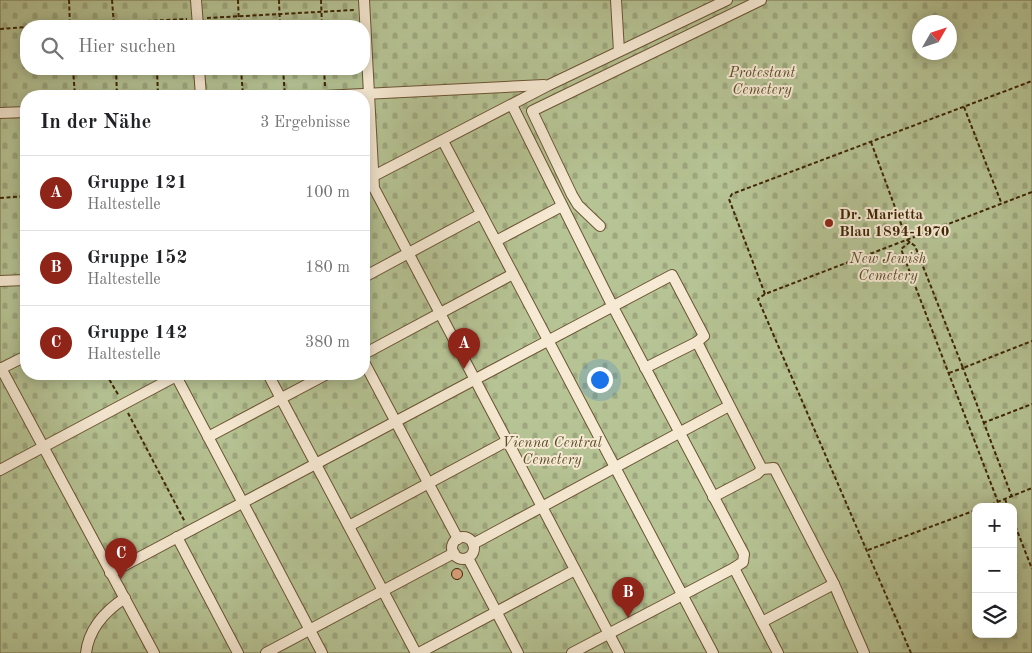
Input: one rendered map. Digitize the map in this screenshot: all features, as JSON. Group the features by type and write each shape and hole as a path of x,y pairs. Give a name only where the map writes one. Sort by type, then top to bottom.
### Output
{"lane":[{"path":"196,0 198,20"},
{"path":"364,0 365,20"},
{"path":"616,0 619,51"},
{"path":"370,178 549,85 727,0"},
{"path":"600,226 578,205 572,195 532,111 761,0"},
{"path":"199,75 201,90"},
{"path":"367,75 368,90"},
{"path":"370,94 549,85"},
{"path":"512,105 612,305 744,554 742,562 734,568 572,653"},
{"path":"0,113 20,112"},
{"path":"443,141 713,653"},
{"path":"370,182 619,653"},
{"path":"496,241 562,206"},
{"path":"370,274 481,214"},
{"path":"370,351 513,274"},
{"path":"110,573 394,420 672,275 704,336 645,368"},
{"path":"0,281 20,280"},
{"path":"696,342 762,468"},
{"path":"20,359 0,369 154,653"},
{"path":"370,374 458,539"},
{"path":"0,470 166,380"},
{"path":"180,380 322,653"},
{"path":"271,380 418,653 575,570"},
{"path":"208,437 314,380"},
{"path":"473,544 728,406"},
{"path":"349,526 507,441"},
{"path":"713,497 756,474 762,468 774,468 834,584 864,653"},
{"path":"177,538 238,653"},
{"path":"465,538 473,544 474,550 468,558 462,558 454,553 453,547 458,539 465,538"},
{"path":"266,653 454,553"},
{"path":"468,558 518,653"},
{"path":"734,568 778,653"},
{"path":"762,622 834,584"},
{"path":"86,653 87,643 105,611 125,598"}],"path":[{"path":"69,0 70,20"},
{"path":"112,0 114,20"},
{"path":"238,0 239,20"},
{"path":"279,0 280,20"},
{"path":"321,0 322,20"},
{"path":"0,28 20,27"},
{"path":"73,75 75,90"},
{"path":"116,75 117,90"},
{"path":"157,75 158,90"},
{"path":"241,75 243,90"},
{"path":"283,75 285,90"},
{"path":"324,75 324,90"},
{"path":"765,294 729,199 732,194 1032,81"},
{"path":"964,107 1002,204"},
{"path":"871,142 907,240 915,246 1012,496"},
{"path":"911,653 758,299 765,294 1032,192"},
{"path":"0,198 20,196"},
{"path":"910,242 901,250 998,502 1032,488"},
{"path":"949,374 1032,341"},
{"path":"109,380 190,530"},
{"path":"983,423 1032,404"},
{"path":"1005,499 1006,503"},
{"path":"868,550 972,511"},
{"path":"1017,530 1032,569"}],"green space":[{"name":"Vienna Central Cemetery","path":"0,0 1032,0 1032,653 0,653"}],"building":[{"path":"455,569 459,569 462,574 461,578 455,579 452,576 452,572"}],"place":[{"name":"Dr. Marietta Blau 1894-1970","path":"829,223"},
{"name":"Gruppe 121","path":"464,369"},
{"name":"Gruppe 142","path":"121,579"},
{"name":"Gruppe 152","path":"628,618"}],"park label":[{"name":"Protestant Cemetery","path":"762,80"},
{"name":"New Jewish Cemetery","path":"888,266"}]}
